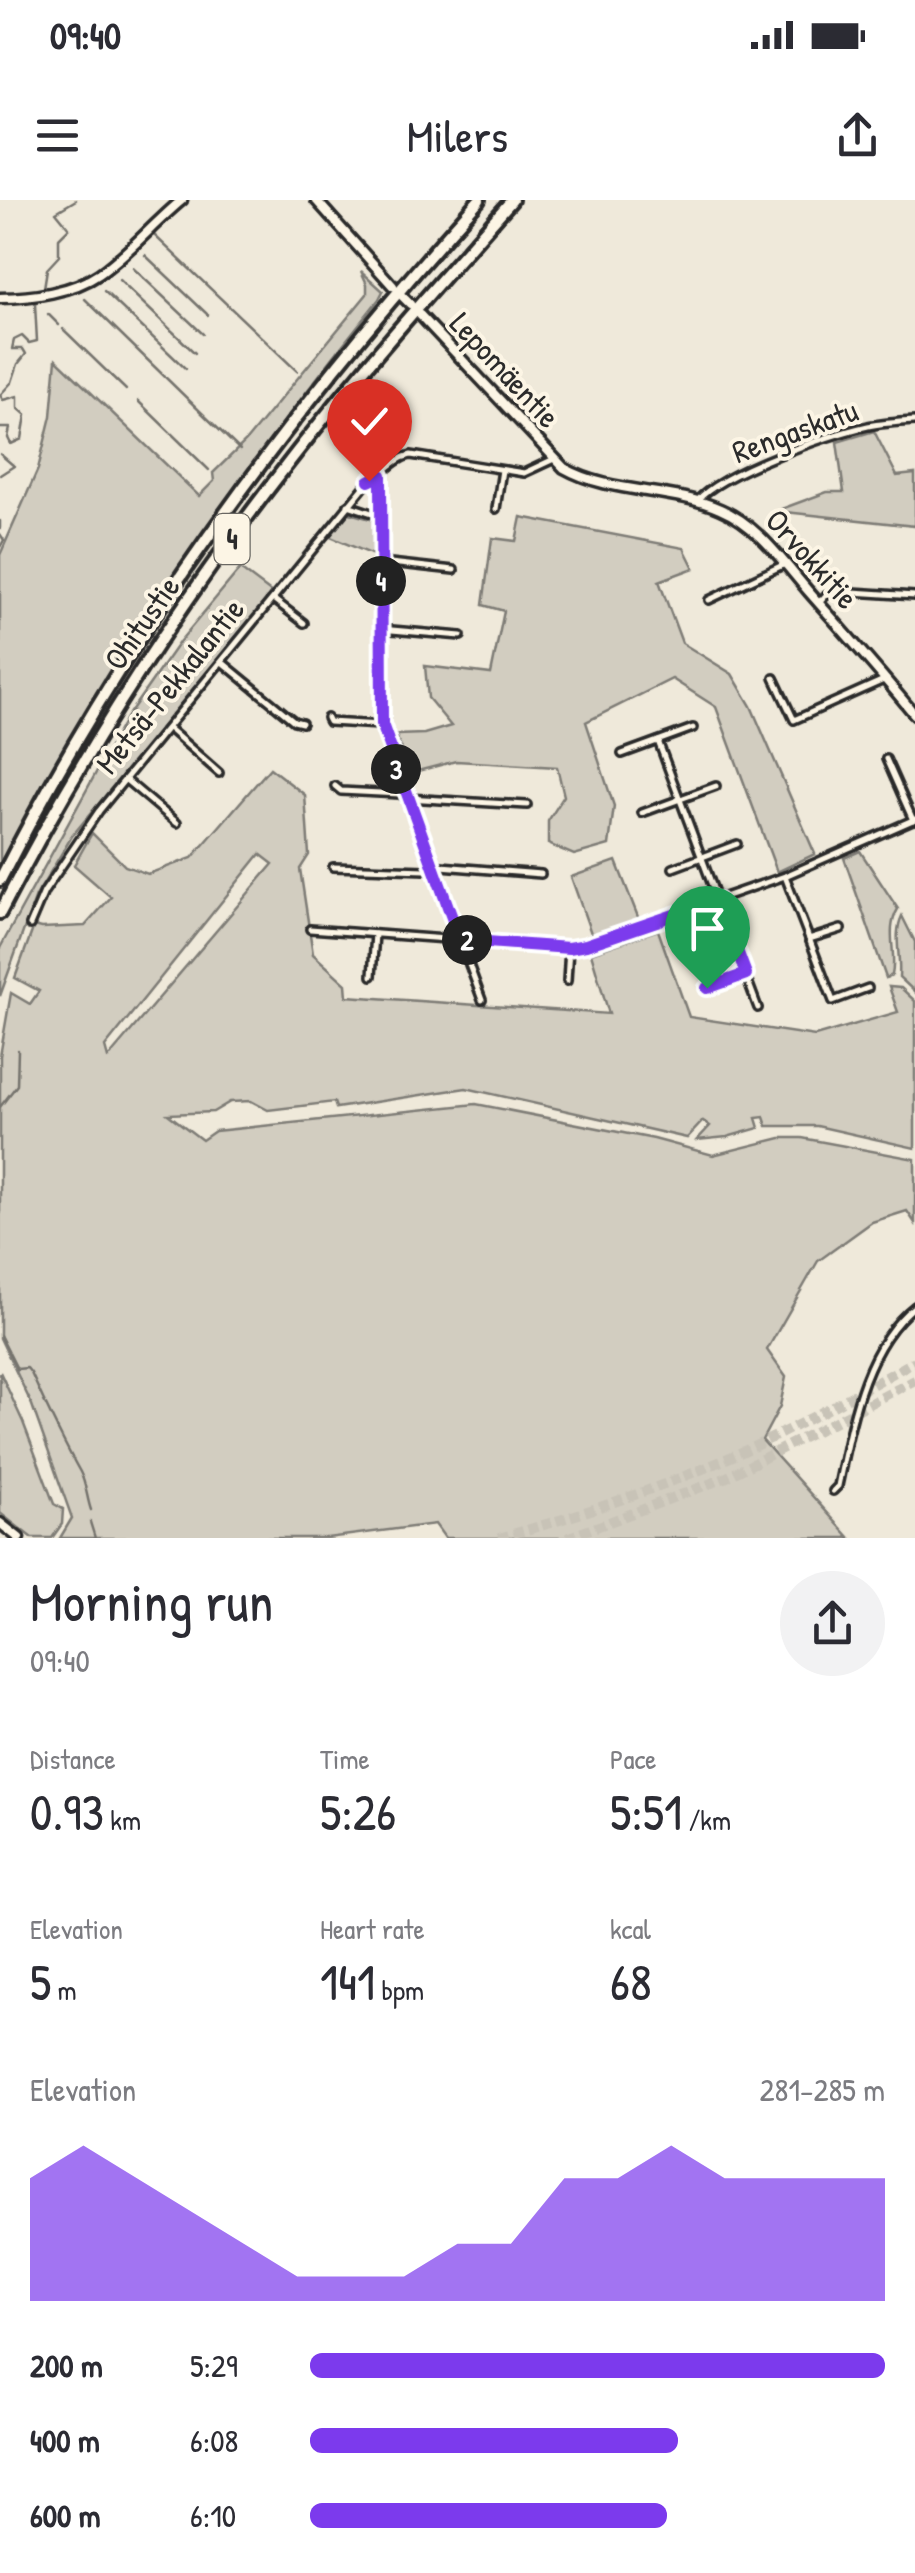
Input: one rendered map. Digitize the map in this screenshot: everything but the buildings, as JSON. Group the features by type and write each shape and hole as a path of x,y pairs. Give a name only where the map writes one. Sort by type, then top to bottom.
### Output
{"highway":[{"name":"Ohitustie","path":"0,880 52,783 154,617 294,422 407,280 479,200"},
{"name":"Ohitustie","path":"0,913 60,800 163,634 285,466 512,200"}],"street":[{"path":"0,298 81,284 99,274 182,200"},
{"path":"316,200 393,286"},
{"name":"Lepomäentie","path":"420,315 554,459"},
{"name":"Rengaskatu","path":"697,502 706,490 847,432 915,421"},
{"name":"Metsä-Pekkalantie","path":"30,925 44,892 79,838 369,481 398,458 411,456 524,473 554,459"},
{"path":"554,459 582,478 697,502"},
{"path":"496,508 502,470"},
{"path":"381,475 382,724 482,1000"},
{"name":"Orvokkitie","path":"697,502 740,518 785,564 915,716"},
{"path":"348,505 381,516"},
{"path":"381,562 454,570"},
{"path":"709,600 785,564"},
{"path":"819,603 838,591 915,596"},
{"path":"273,599 304,623"},
{"path":"380,629 461,636"},
{"path":"222,662 294,721 302,723"},
{"path":"774,678 794,720 886,679"},
{"path":"327,718 329,722 382,724"},
{"path":"168,728 219,773"},
{"path":"622,754 693,728"},
{"path":"658,741 758,1008"},
{"path":"310,929 569,948 609,940 785,876 914,820 886,759"},
{"path":"126,780 178,824"},
{"path":"334,786 341,791 400,794 407,798 527,805"},
{"path":"642,813 716,786"},
{"path":"673,868 737,844"},
{"path":"332,867 441,866 541,874"},
{"path":"785,876 833,1002 868,988"},
{"path":"809,939 840,928"},
{"path":"372,976 375,934"},
{"path":"568,981 569,948"},
{"path":"707,988 746,974"},
{"path":"833,1491 838,1486 873,1363 898,1322 915,1306"},
{"path":"0,1524 20,1538"}],"shaded area":[{"path":"361,271 383,291 379,299 176,572 85,715 0,863 0,555 38,469 51,416 56,359 199,496 214,481 213,473 246,441 367,294"},
{"path":"874,431 897,476 915,474 915,526 776,511 827,492 844,492 837,442"},
{"path":"346,512 374,520 373,555 328,536"},
{"path":"521,517 684,548 694,568 659,581 682,643 732,674 751,706 815,854 777,872 716,707 672,679 586,722 614,806 609,845 574,855 548,844 548,821 564,796 557,767 456,761 410,773 396,735 424,734 451,726 428,698 425,666 491,674 504,611 483,605 492,538 516,541"},
{"path":"240,569 272,593 72,836 36,896 0,996 0,948 126,718 180,641"},
{"path":"270,768 305,795 309,855 300,869 313,954 346,984 347,996 609,1014 591,953 658,930 689,1017 815,1036 898,1012 889,987 901,988 915,1001 915,1148 817,1126 767,1126 764,1117 756,1118 759,1128 697,1140 710,1126 703,1121 687,1138 466,1088 336,1108 334,1102 268,1110 251,1101 230,1102 213,1112 168,1114 202,1140 215,1131 476,1104 654,1139 713,1155 781,1138 802,1138 915,1159 915,1223 907,1211 872,1222 818,1261 767,1350 786,1377 780,1406 762,1440 850,1538 445,1538 435,1524 327,1538 60,1538 72,1518 32,1405 0,1338 0,1056 11,993 30,1004 39,991 15,978 34,926 85,926 111,897 74,865 92,833 125,866 148,874 192,858","holes":["260,854 273,864 108,1058 105,1047"]},
{"path":"860,851 898,909 892,925 892,975 886,978 844,858"},
{"path":"616,861 640,922 593,939 571,877"},
{"path":"902,916 915,942 915,992 899,977"},
{"path":"0,1372 54,1504 63,1509 62,1524 52,1538 32,1538 0,1513"}],"waterway":[{"path":"44,288 47,269 59,256 59,238 69,228 56,212 76,200"},
{"path":"154,235 297,371"},
{"path":"145,255 208,315"},
{"path":"133,268 203,334"},
{"path":"119,280 195,353"},
{"path":"104,291 186,369"},
{"path":"0,428 10,428 11,444 22,439 26,415 18,408 18,396 3,400 0,395 12,382 26,354 23,349 12,349 14,340 22,336 29,343 37,341 35,304 42,297"},
{"path":"85,299 240,450"},
{"path":"48,314 59,325"},
{"path":"63,329 126,390"},
{"path":"138,401 209,470"},
{"path":"0,454 14,466 0,475"},
{"path":"0,521 0,528"},
{"path":"0,534 4,540 0,547"},
{"path":"0,1107 17,1085 18,1050"},
{"path":"0,1335 17,1369 27,1368 31,1373 82,1476 91,1510"},
{"path":"90,1522 95,1538"}],"tunnel":[{"path":"499,1538 606,1505 712,1465 780,1434 915,1361"},
{"path":"567,1538 725,1478 915,1380"}],"route":[{"path":"369,481 381,475 382,724 460,940 569,948 609,940 718,900 746,974 707,988"}]}
